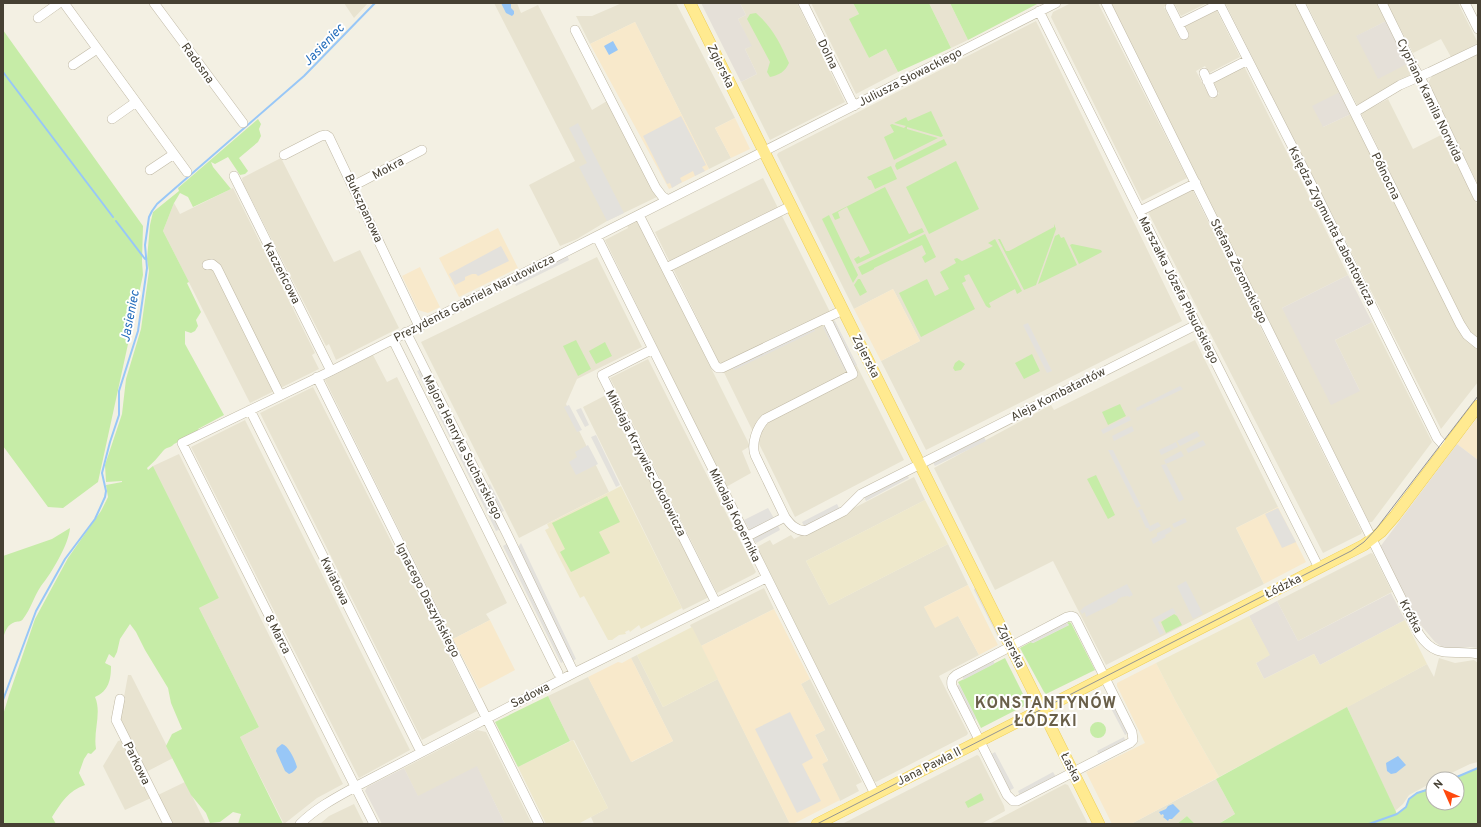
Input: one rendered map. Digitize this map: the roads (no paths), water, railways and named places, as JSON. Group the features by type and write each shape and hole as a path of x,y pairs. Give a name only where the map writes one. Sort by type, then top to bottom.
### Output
{"main road":[{"name":"Zgierska","path":"690,3 1042,709"},
{"name":"Łódzka","path":"1042,709 1364,545 1381,532 1395,516 1478,406"},
{"name":"Jana Pawła II","path":"817,824 1042,709"},
{"name":"Łaska","path":"1042,709 1099,824"}],"street":[{"path":"38,18 59,3"},
{"path":"64,3 187,172"},
{"name":"Radosna","path":"154,3 243,123"},
{"name":"Dolna","path":"803,3 854,106"},
{"name":"Juliusza Słowackiego","path":"763,152 1056,3"},
{"name":"Stefana Żeromskiego","path":"1106,3 1372,539"},
{"path":"1179,24 1219,3"},
{"name":"Księdza Zygmunta Łabentowicza","path":"1219,3 1314,189 1437,438 1446,448"},
{"name":"Północna","path":"1300,3 1460,324 1467,335 1478,344"},
{"name":"Cypriana Kamila Norwida","path":"1382,3 1426,88 1478,197"},
{"path":"1465,3 1478,29"},
{"path":"1170,7 1184,35"},
{"name":"Marszałka Józefa Piłsudskiego","path":"1039,12 1318,568"},
{"path":"575,30 656,188 662,196 668,200"},
{"path":"73,65 97,49"},
{"path":"1354,112 1400,85 1478,49"},
{"path":"1213,93 1205,77 1248,60"},
{"path":"112,119 136,102"},
{"name":"Bukszpanowa","path":"284,155 326,135 329,137 354,186 419,326"},
{"name":"Mokra","path":"354,186 422,150"},
{"name":"Prezydenta Gabriela Narutowicza","path":"182,443 419,326 763,152"},
{"path":"150,170 174,154"},
{"name":"Kaczeńcowa","path":"234,176 331,370"},
{"path":"1140,212 1196,183"},
{"path":"666,268 791,206"},
{"path":"639,215 713,361 718,368 722,368 843,310"},
{"name":"Mikołaja Kopernika","path":"597,236 766,578 875,794"},
{"path":"207,265 212,264 217,268 280,395"},
{"path":"746,537 785,517 755,455 753,447 757,433 764,419 854,374 826,318"},
{"name":"Aleja Kombatantów","path":"785,517 792,526 805,531 844,511 861,494 1196,325"},
{"name":"Majora Henryka Sucharskiego","path":"406,332 507,534 574,673"},
{"name":"Majora Henryka Sucharskiego","path":"395,344 558,673"},
{"name":"Mikołaja Krzywiec-Okołowicza","path":"653,349 602,374 716,603"},
{"name":"Majora Henryka Sucharskiego","path":"406,366 419,359"},
{"name":"Ignacego Daszyńskiego","path":"317,377 539,824"},
{"name":"Kwiatowa","path":"250,410 421,752"},
{"name":"8 Marca","path":"182,443 374,824"},
{"name":"Majora Henryka Sucharskiego","path":"493,541 507,534"},
{"name":"Krótka","path":"1372,539 1419,634 1426,642 1433,648 1444,653 1478,654"},
{"name":"Sadowa","path":"300,824 326,803 487,717 766,578"},
{"path":"1067,617 1074,618 1132,732 1133,740 1130,743 1017,801 1013,801 1007,795 952,686 952,678 1011,646 1067,617"},
{"name":"Parkowa","path":"120,699 116,720 168,824"}],"water":[{"path":"501,3 511,3 511,8 514,11 512,16 506,13"},
{"path":"613,41 618,50 609,55 604,46"},
{"path":"282,744 289,750 297,767 289,774 285,771 276,751"},
{"path":"1398,756 1406,765 1396,773 1391,774 1387,771 1386,763"},
{"path":"1173,804 1180,811 1168,821 1163,817 1163,814 1161,815 1159,812"}],"waterway":[{"name":"Jasieniec","path":"3,700 36,611 65,559 95,519 105,497 106,491 102,473 119,415 119,391 138,331 147,268 145,245 149,217 152,211 157,204 304,76 375,3"},
{"path":"3,72 113,217"},
{"path":"116,221 145,259"},
{"path":"1465,774 1478,768"},
{"path":"1369,824 1397,814 1406,807 1409,799 1417,793 1425,790"}],"tram line":[{"path":"817,824 1351,551 1364,542 1376,529 1478,396"}],"district":[{"name":"KONSTANTYNÓW ŁÓDZKI","path":"1046,711"}]}
